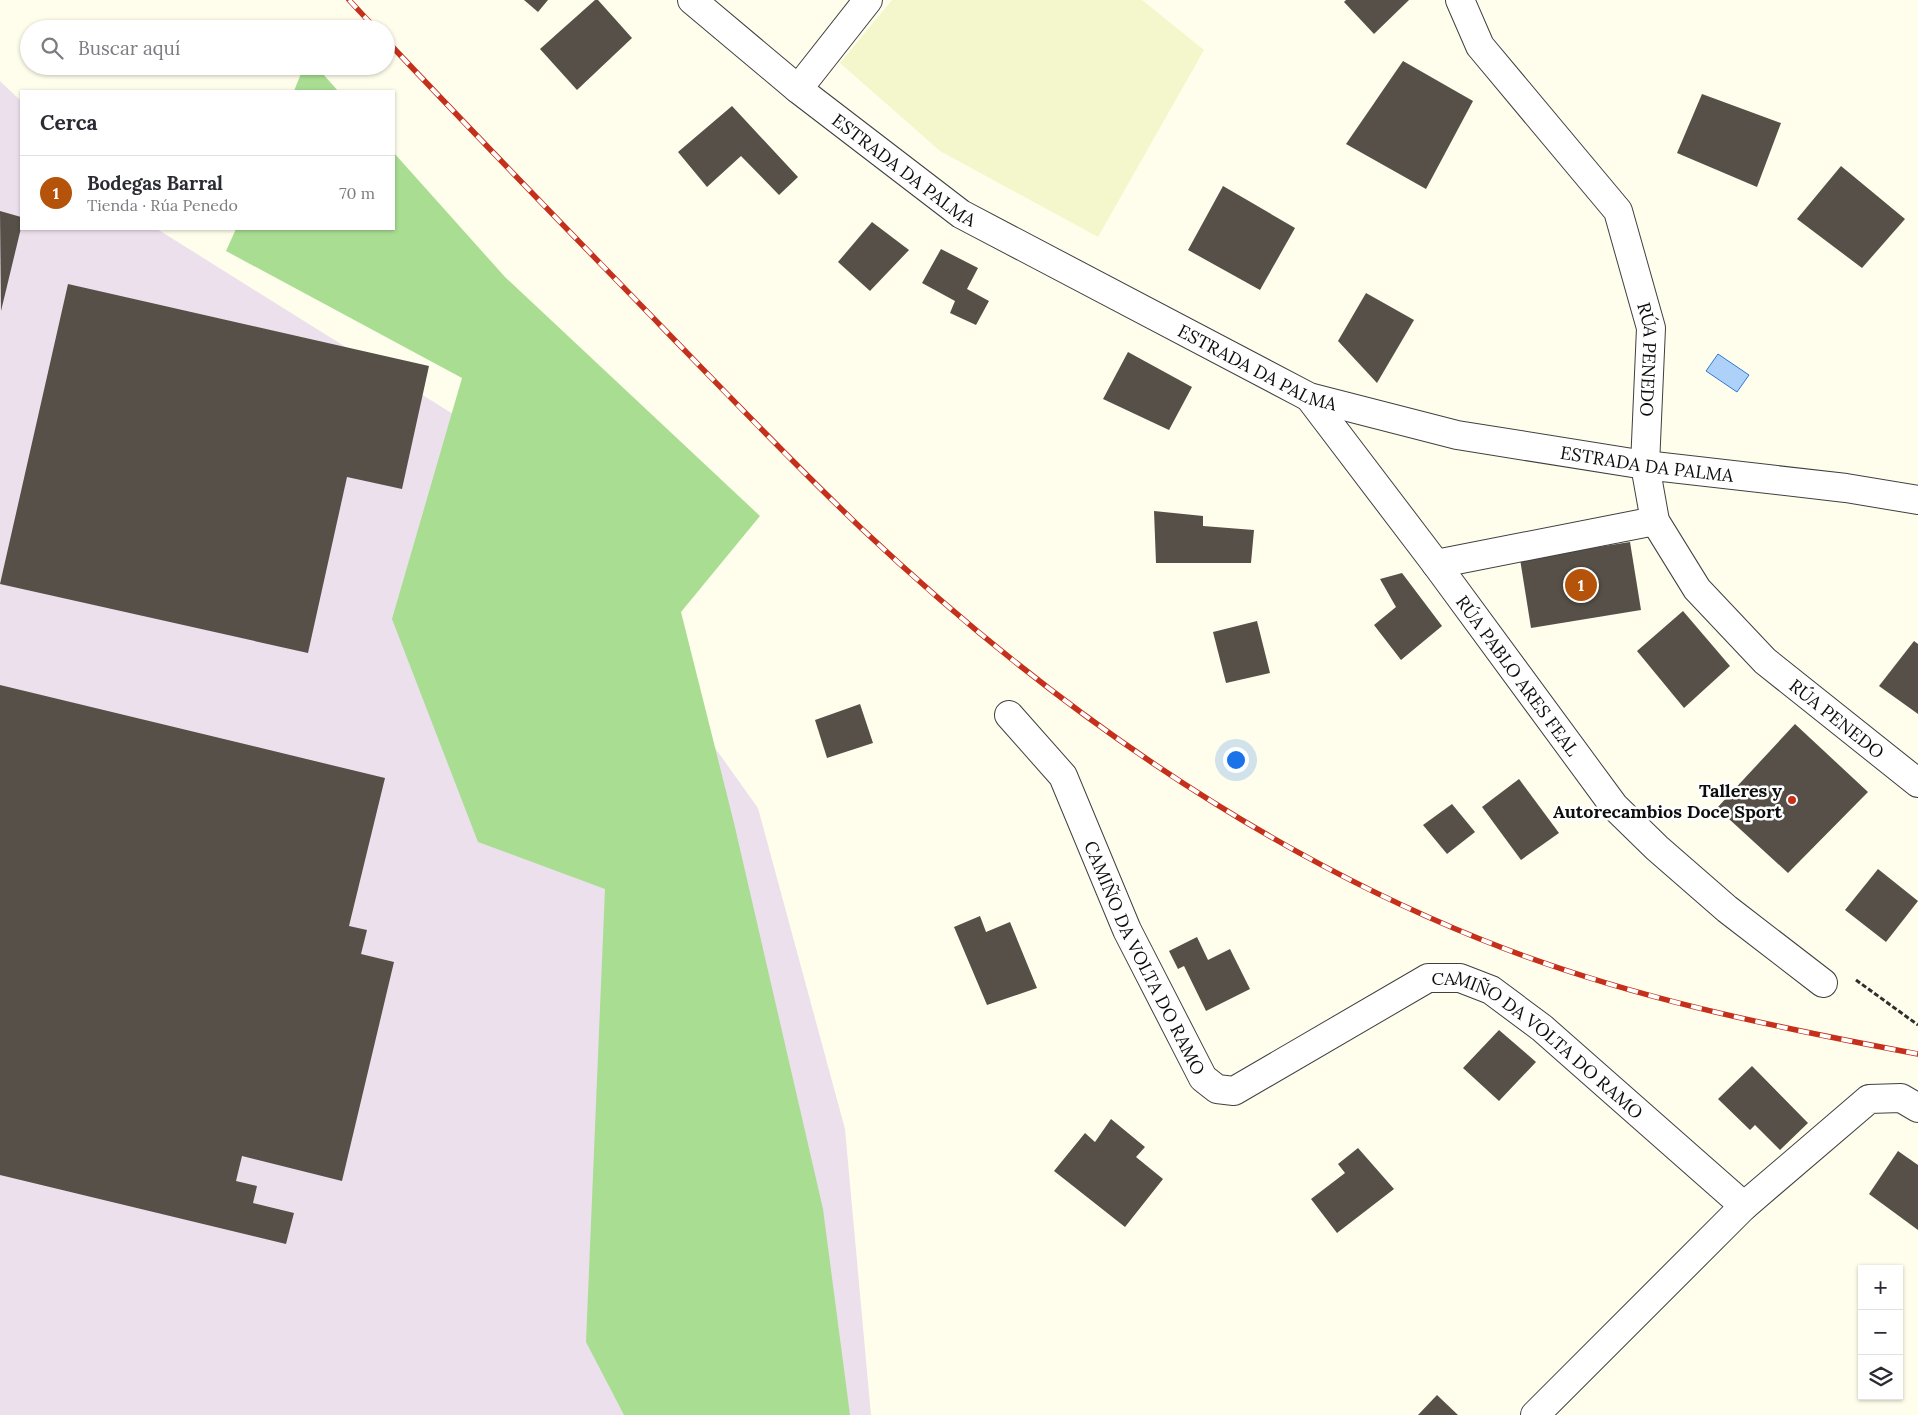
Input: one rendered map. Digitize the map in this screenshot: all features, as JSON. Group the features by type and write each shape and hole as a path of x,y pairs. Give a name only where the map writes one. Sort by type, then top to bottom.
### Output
{"street":[{"name":"ESTRADA DA PALMA","path":"692,0 798,89 961,214 1309,397 1457,435 1646,465 1846,488 1918,500"},
{"path":"798,89 868,0"},
{"name":"RÚA PENEDO","path":"1460,0 1480,46 1618,211 1651,328 1646,465 1655,521 1697,589 1765,661 1918,783"},
{"name":"RÚA PABLO ARES FEAL","path":"1309,397 1436,564 1614,806 1657,848 1720,902 1822,983"},
{"path":"1436,564 1655,521"},
{"name":"CAMIÑO DA VOLTA DO RAMO","path":"1009,715 1063,776 1127,930 1202,1078 1217,1089 1234,1091 1428,978 1460,978 1491,990 1542,1028 1744,1206"},
{"path":"1535,1415 1744,1206 1869,1099 1901,1098 1918,1108"}],"shaded area":[{"path":"0,81 20,100 20,230 159,230 453,414 670,685 758,808 845,1129 871,1415 0,1415"}],"green space":[{"path":"892,0 1142,0 1204,50 1098,237 940,151 840,63"},
{"path":"300,75 324,75 337,90 294,90"},
{"path":"395,154 505,277 760,516 681,612 734,823 823,1209 850,1415 624,1415 586,1342 605,889 478,842 392,619 462,378 226,251 236,230 395,230"}],"water":[{"path":"1718,354 1749,375 1737,392 1706,371"}],"building":[{"path":"524,0 548,0 538,12"},
{"path":"595,0 598,0 632,38 577,90 540,49"},
{"path":"1346,0 1409,0 1374,34 1344,2"},
{"path":"1403,61 1473,101 1426,189 1346,144"},
{"path":"1702,94 1781,123 1757,187 1677,153"},
{"path":"732,106 798,177 779,195 741,156 707,187 678,152"},
{"path":"1841,166 1905,219 1862,268 1797,219"},
{"path":"1223,186 1295,228 1260,290 1188,250"},
{"path":"0,211 20,217 21,230 1,311"},
{"path":"872,222 909,250 870,291 838,262"},
{"path":"941,249 978,268 967,289 989,301 976,325 950,313 955,301 922,283"},
{"path":"68,284 429,366 402,489 347,477 308,653 0,584"},
{"path":"1366,293 1414,320 1377,383 1338,341"},
{"path":"1128,352 1192,387 1169,430 1103,399"},
{"path":"1154,511 1203,516 1203,526 1254,530 1251,563 1156,563"},
{"path":"1630,542 1641,610 1531,628 1520,559"},
{"path":"1402,573 1442,626 1401,660 1374,625 1396,607 1380,579"},
{"path":"1683,611 1730,666 1684,708 1637,651"},
{"path":"1257,621 1270,673 1226,683 1213,632"},
{"path":"1914,641 1918,644 1918,714 1879,686"},
{"path":"0,685 385,778 349,926 367,930 361,954 394,962 342,1181 242,1156 236,1181 257,1186 253,1203 294,1213 286,1244 0,1175"},
{"path":"860,704 873,743 827,758 815,720"},
{"name":"Talleres y Autorecambios Doce Sport","path":"1795,724 1868,792 1788,873 1717,808"},
{"path":"1519,779 1559,833 1521,860 1482,807"},
{"path":"1452,804 1475,832 1447,854 1423,825"},
{"path":"1878,869 1918,901 1886,942 1845,910"},
{"path":"980,916 986,932 1010,922 1037,988 987,1005 954,927"},
{"path":"1197,937 1208,960 1230,949 1250,989 1206,1011 1184,966 1178,969 1169,951"},
{"path":"1499,1030 1536,1062 1499,1101 1463,1068"},
{"path":"1752,1066 1808,1123 1780,1150 1755,1125 1750,1130 1718,1099"},
{"path":"1111,1119 1145,1147 1136,1157 1163,1179 1125,1227 1054,1171 1085,1133 1095,1142"},
{"path":"1358,1148 1394,1189 1337,1233 1311,1199 1345,1173 1338,1164"},
{"path":"1898,1151 1918,1165 1918,1230 1869,1194"},
{"path":"1437,1395 1458,1415 1418,1415"}],"railway":[{"path":"349,0 368,20"},
{"path":"395,49 735,403 861,528 1001,651 1075,708 1152,762 1231,813 1312,860 1395,902 1480,939 1533,959 1641,993 1751,1020 1918,1054"}],"place":[{"name":"Bodegas Barral","path":"1581,585"},
{"name":"Talleres y Autorecambios Doce Sport","path":"1792,800"}]}
